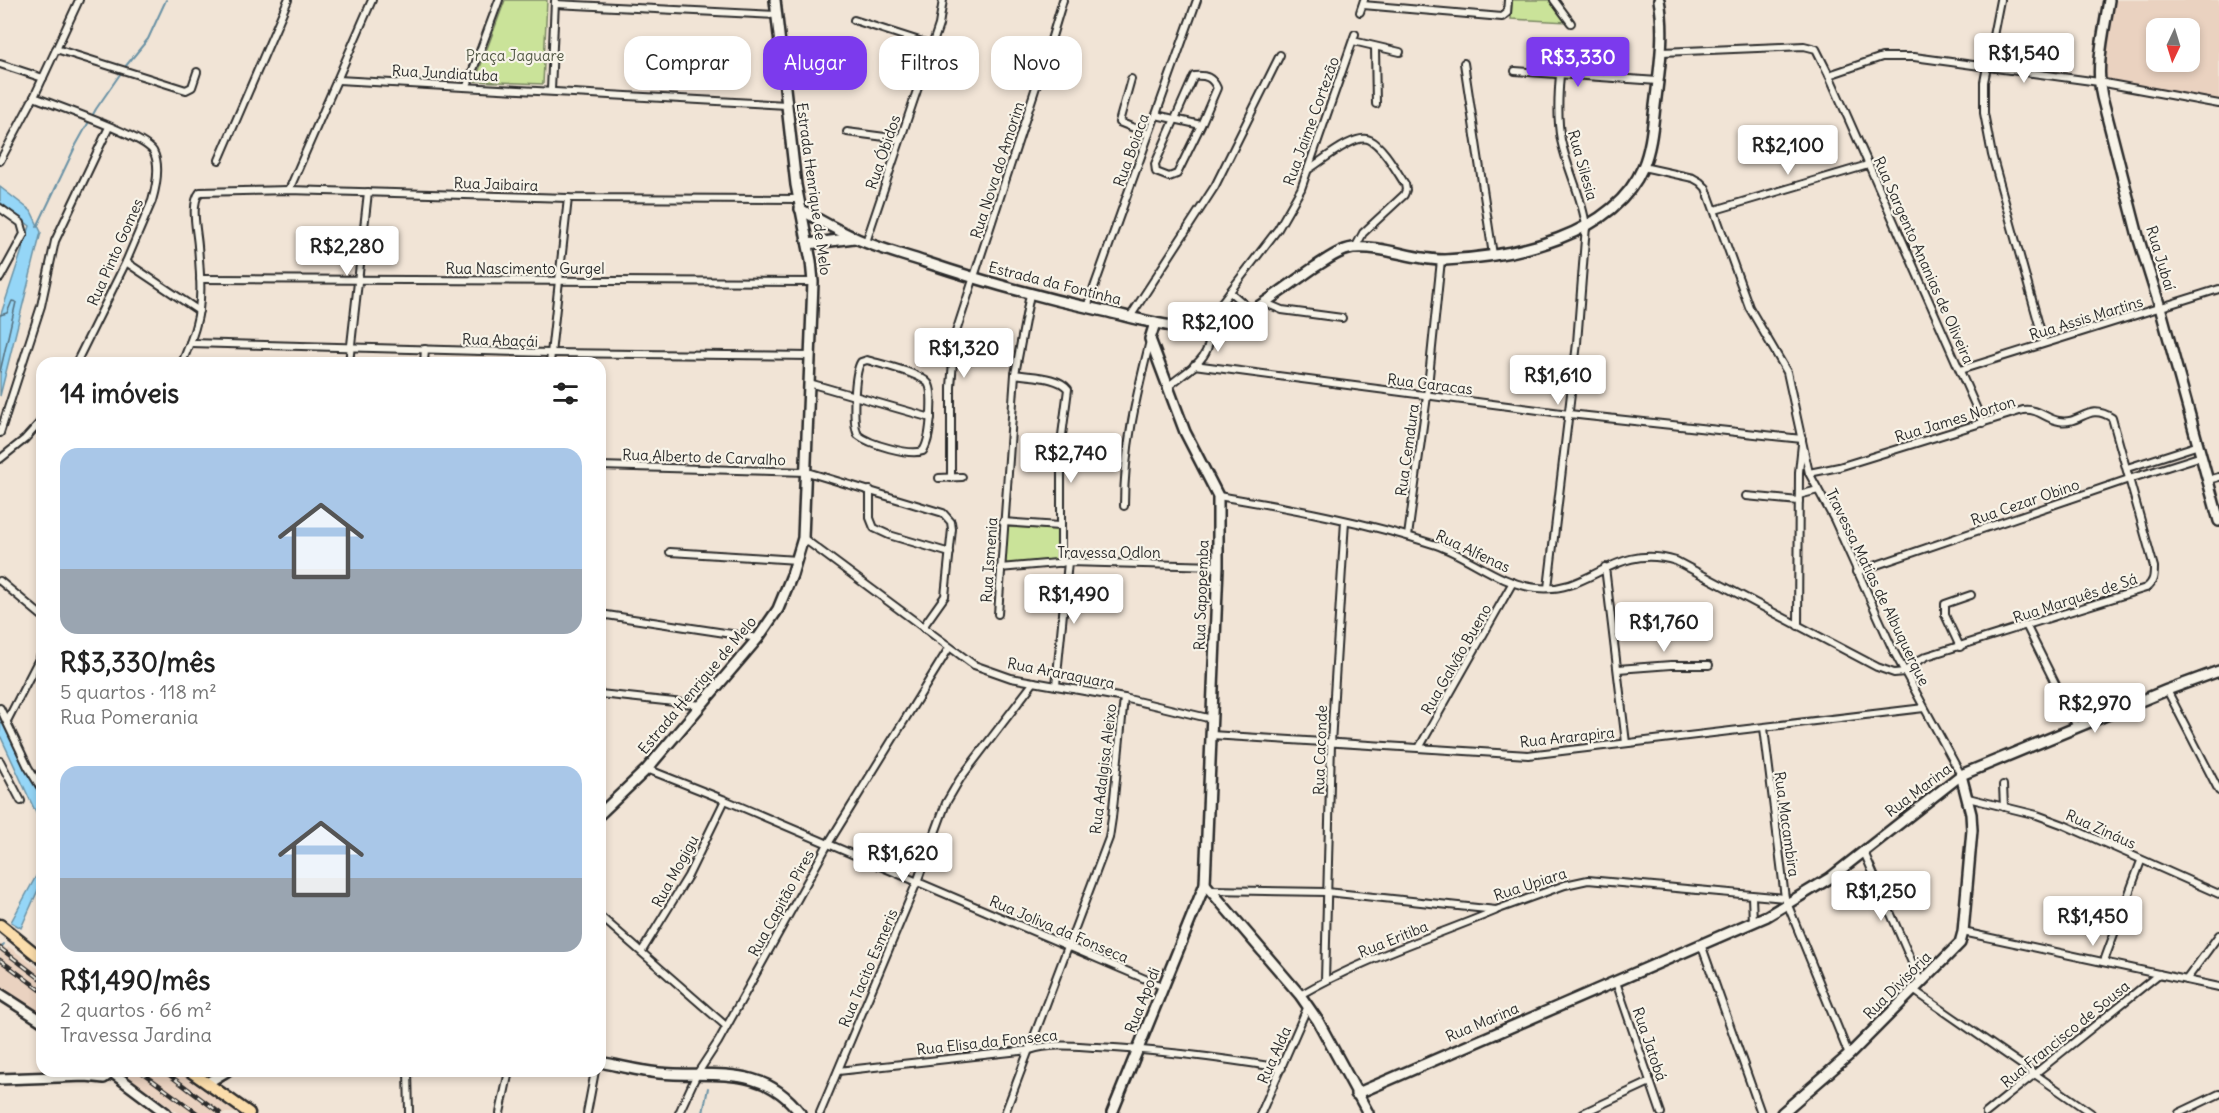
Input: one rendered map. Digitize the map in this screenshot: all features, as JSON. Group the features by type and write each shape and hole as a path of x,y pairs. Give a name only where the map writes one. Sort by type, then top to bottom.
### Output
{"main road":[{"name":"Estrada Henrique de Melo","path":"606,808 647,769 758,638 778,609 803,538 813,282 799,204 775,0"},
{"name":"Estrada da Fontinha","path":"799,204 854,238 1030,294 1155,323 1210,327 1228,323 1327,259 1355,248 1441,260 1493,255 1564,237 1586,226 1616,204 1626,194 1643,167 1650,140 1662,52 1659,0"},
{"name":"Rua Jubaí","path":"2109,0 2099,82 2139,240 2160,307 2219,521"},
{"name":"Estrada da Fontinha","path":"808,244 854,238"},
{"path":"1150,339 1155,323"},
{"name":"Rua Sapopemba","path":"1150,339 1185,432 1218,496 1208,887 1199,898"},
{"name":"Rua Marina","path":"1356,1094 1753,922 1786,901 1830,878 1961,774 2219,671"},
{"name":"Rua Divisória","path":"1782,1113 1849,1055 1960,943 1963,932 1972,830 1968,798 1961,774"},
{"path":"1208,887 1308,1006 1368,1113"},
{"path":"1199,898 1221,902"},
{"name":"Rua Apodi","path":"1112,1113 1199,898"},
{"path":"0,925 36,954"},
{"path":"0,994 36,1017"},
{"path":"606,1063 659,1073 745,1076 777,1089 800,1113"},
{"path":"0,1078 36,1076"},
{"path":"115,1077 166,1113"},
{"path":"198,1077 249,1113"},
{"path":"207,1083 216,1077"}],"street":[{"path":"0,161 34,97 79,0"},
{"path":"219,160 288,0"},
{"path":"289,190 372,0"},
{"path":"467,86 499,0"},
{"name":"Rua Óbidos","path":"935,36 943,0"},
{"name":"Rua Nova do Amorim","path":"951,478 953,355 960,318 1063,0"},
{"name":"Rua Boiaca","path":"1087,308 1197,0"},
{"path":"1360,12 1363,2 1502,17 1507,13 1508,0"},
{"path":"1554,0 1571,23"},
{"path":"2000,0 1986,67 1983,97 1987,131 2044,343"},
{"path":"550,90 555,2 777,15"},
{"path":"854,20 904,36"},
{"name":"Rua Jaime Cortezão","path":"1194,365 1208,348 1210,327 1215,311 1278,229 1301,189 1354,37 1375,47"},
{"name":"Rua Sargento Ananias de Oliveira","path":"1662,52 1808,46 1818,52 1983,423"},
{"path":"1376,104 1375,47 1400,52"},
{"path":"56,49 186,90 192,87 197,72"},
{"path":"1130,317 1215,186 1280,55"},
{"path":"1829,75 1875,58 1894,55 2099,82 2219,104"},
{"path":"1464,63 1493,255"},
{"path":"0,64 43,78"},
{"path":"1515,71 1658,81"},
{"path":"1203,75 1213,80 1217,88 1201,125 1177,174 1169,177 1156,172 1155,164 1173,120 1194,76 1203,75"},
{"name":"Rua Silesia","path":"1548,588 1569,414 1586,226 1584,210 1561,139 1558,110 1560,75"},
{"path":"1131,79 1119,122 1149,134"},
{"name":"Rua Jundiatuba","path":"338,80 550,90 787,105"},
{"name":"Rua Óbidos","path":"866,242 917,90"},
{"path":"0,433 41,306 55,241 109,127 34,97"},
{"path":"1156,115 1201,125"},
{"name":"Rua Pinto Gomes","path":"78,357 126,262 154,193 157,161 149,147 109,127"},
{"path":"847,132 900,139"},
{"path":"1309,169 1348,143 1365,138 1377,144 1405,184 1404,195 1363,233 1355,248"},
{"path":"1715,210 1868,165"},
{"name":"Travessa Matias de Albuquerque","path":"1643,167 1682,175 1700,182 1706,188 1749,307 1787,372 1809,473 1834,519 1856,572 1905,672 1961,774"},
{"name":"Rua Jaibaira","path":"201,279 195,209 196,196 206,190 289,190 799,204"},
{"path":"349,357 368,192"},
{"path":"550,357 568,198"},
{"path":"0,208 21,223 24,234 0,279"},
{"name":"Rua Cemdura","path":"1408,536 1441,260"},
{"path":"126,262 199,311"},
{"path":"184,357 199,311 201,279"},
{"name":"Rua Nascimento Gurgel","path":"201,279 813,282"},
{"name":"Rua Assis Martins","path":"1960,370 2219,289"},
{"path":"1230,292 1251,310"},
{"name":"Rua Ismenia","path":"998,614 1015,374 1030,294"},
{"path":"1263,302 1282,310 1342,318"},
{"path":"1124,506 1124,470 1132,415 1150,339"},
{"name":"Rua Abaçái","path":"190,343 550,353 810,356"},
{"path":"424,357 425,349"},
{"path":"867,360 917,376 928,383 931,418 926,447 918,453 910,453 871,442 858,435 854,420 856,397 857,371 861,362 867,360"},
{"path":"1169,386 1194,365"},
{"name":"Rua Caracas","path":"1194,365 1569,414 1802,441"},
{"path":"1015,374 1064,384 1068,389 1068,404 1060,443 1059,526 1064,562 1056,685"},
{"path":"809,383 931,418"},
{"name":"Rua James Norton","path":"1809,473 1839,467 2028,410 2061,422 2094,411 2103,412 2112,418 2129,479"},
{"path":"0,459 25,439 36,427"},
{"path":"1798,626 1800,450 1802,441"},
{"path":"2127,468 2199,445"},
{"name":"Rua Cezar Obino","path":"1856,572 2202,456"},
{"name":"Rua Alberto de Carvalho","path":"606,466 807,472 934,510 948,517 952,529 950,553"},
{"path":"939,478 962,477"},
{"path":"2208,480 2219,477"},
{"name":"Rua Marquês de Sá","path":"1905,672 1914,663 1927,656 2027,627 2146,588 2151,584 2154,567 2129,479"},
{"path":"870,490 870,518 874,528 889,535 950,553 945,596 923,627"},
{"path":"1746,496 1799,498 1818,490"},
{"name":"Rua Alfenas","path":"1218,496 1408,536 1443,548 1482,570 1513,582 1548,588 1579,582 1605,567 1628,558 1646,556 1676,561 1884,670 1894,673 1905,672"},
{"name":"Rua Caconde","path":"1324,981 1331,743 1345,521"},
{"path":"1003,522 1059,526"},
{"name":"Rua Araraquara","path":"803,538 974,665 1011,678 1124,698 1212,719"},
{"path":"670,552 797,560"},
{"name":"Travessa Odlon","path":"1000,568 1064,562 1218,566"},
{"path":"1605,567 1626,743"},
{"path":"0,581 36,611"},
{"name":"Rua Galvão Bueno","path":"1419,748 1513,582"},
{"path":"1960,646 1945,615 1945,604 1971,595"},
{"path":"606,615 758,638"},
{"path":"2027,627 2078,727"},
{"name":"Rua Capitão Pires","path":"679,1113 697,1074 828,844 949,648"},
{"path":"1618,669 1671,664 1709,665"},
{"path":"7,721 36,665"},
{"name":"Rua Tacito Esmeris","path":"820,1113 917,882 946,803 960,779 1034,682"},
{"path":"2168,690 2219,791"},
{"path":"606,695 702,705"},
{"name":"Rua Adalgisa Aleixo","path":"1005,1113 1109,837 1124,698"},
{"path":"0,708 36,780"},
{"name":"Rua Ararapira","path":"1211,735 1528,755 1924,708"},
{"name":"Rua Macambira","path":"1764,728 1786,901 1849,1055"},
{"path":"0,761 21,801"},
{"name":"Rua Joliva da Fonseca","path":"647,769 1164,987"},
{"path":"2003,785 2004,807"},
{"name":"Rua Zináus","path":"1968,798 2064,825 2219,894"},
{"name":"Rua Mogigu","path":"642,951 688,876 725,800"},
{"path":"1864,852 1920,981"},
{"path":"2104,961 2141,861"},
{"name":"Rua Upiara","path":"1208,887 1327,892 1496,910 1565,885 1588,880 1786,901"},
{"path":"1752,896 1753,922"},
{"name":"Rua Eritiba","path":"1300,995 1324,981 1394,949 1439,934 1496,910"},
{"path":"606,921 726,1026"},
{"path":"1963,932 2219,987"},
{"path":"2186,980 2219,935"},
{"path":"1701,944 1761,1113"},
{"name":"Rua Francisco de Sousa","path":"1986,1113 2159,974"},
{"name":"Rua Jatobá","path":"1616,982 1661,1113"},
{"path":"1912,989 2091,1113"},
{"name":"Rua Alda","path":"1261,1113 1308,1006"},
{"name":"Rua Elisa da Fonseca","path":"838,1071 1030,1050 1045,1045 1138,1049 1282,1068"},
{"path":"408,1077 409,1113"},
{"path":"500,1113 508,1077"},
{"path":"587,1113 594,1077"},
{"path":"1583,1113 1650,1082"},
{"path":"2179,1113 2219,1094"}],"shaded area":[{"path":"2114,0 2219,0 2219,100 2104,79"},
{"path":"0,944 7,949 9,947 36,967 36,1012 0,986"},
{"path":"128,1077 188,1077 238,1113 179,1113"}],"green space":[{"name":"Praça Jaguare","path":"505,0 547,0 543,84 475,81"},
{"path":"1512,0 1552,0 1567,22 1511,19"},
{"path":"1006,527 1057,529 1058,561 1005,564"}],"water":[{"path":"0,187 31,211 41,232 0,396 0,317 30,226 0,202"},
{"path":"0,714 36,786 36,813 0,735"},
{"path":"36,876 36,894 21,928 11,922"}],"waterway":[{"path":"37,227 96,109 148,39 166,0"},
{"path":"0,949 4,944"},
{"path":"703,1113 708,1088"}],"railway":[{"path":"0,948 36,975"},
{"path":"0,960 36,987"},
{"path":"148,1077 197,1113"},
{"path":"172,1077 220,1113"}]}
